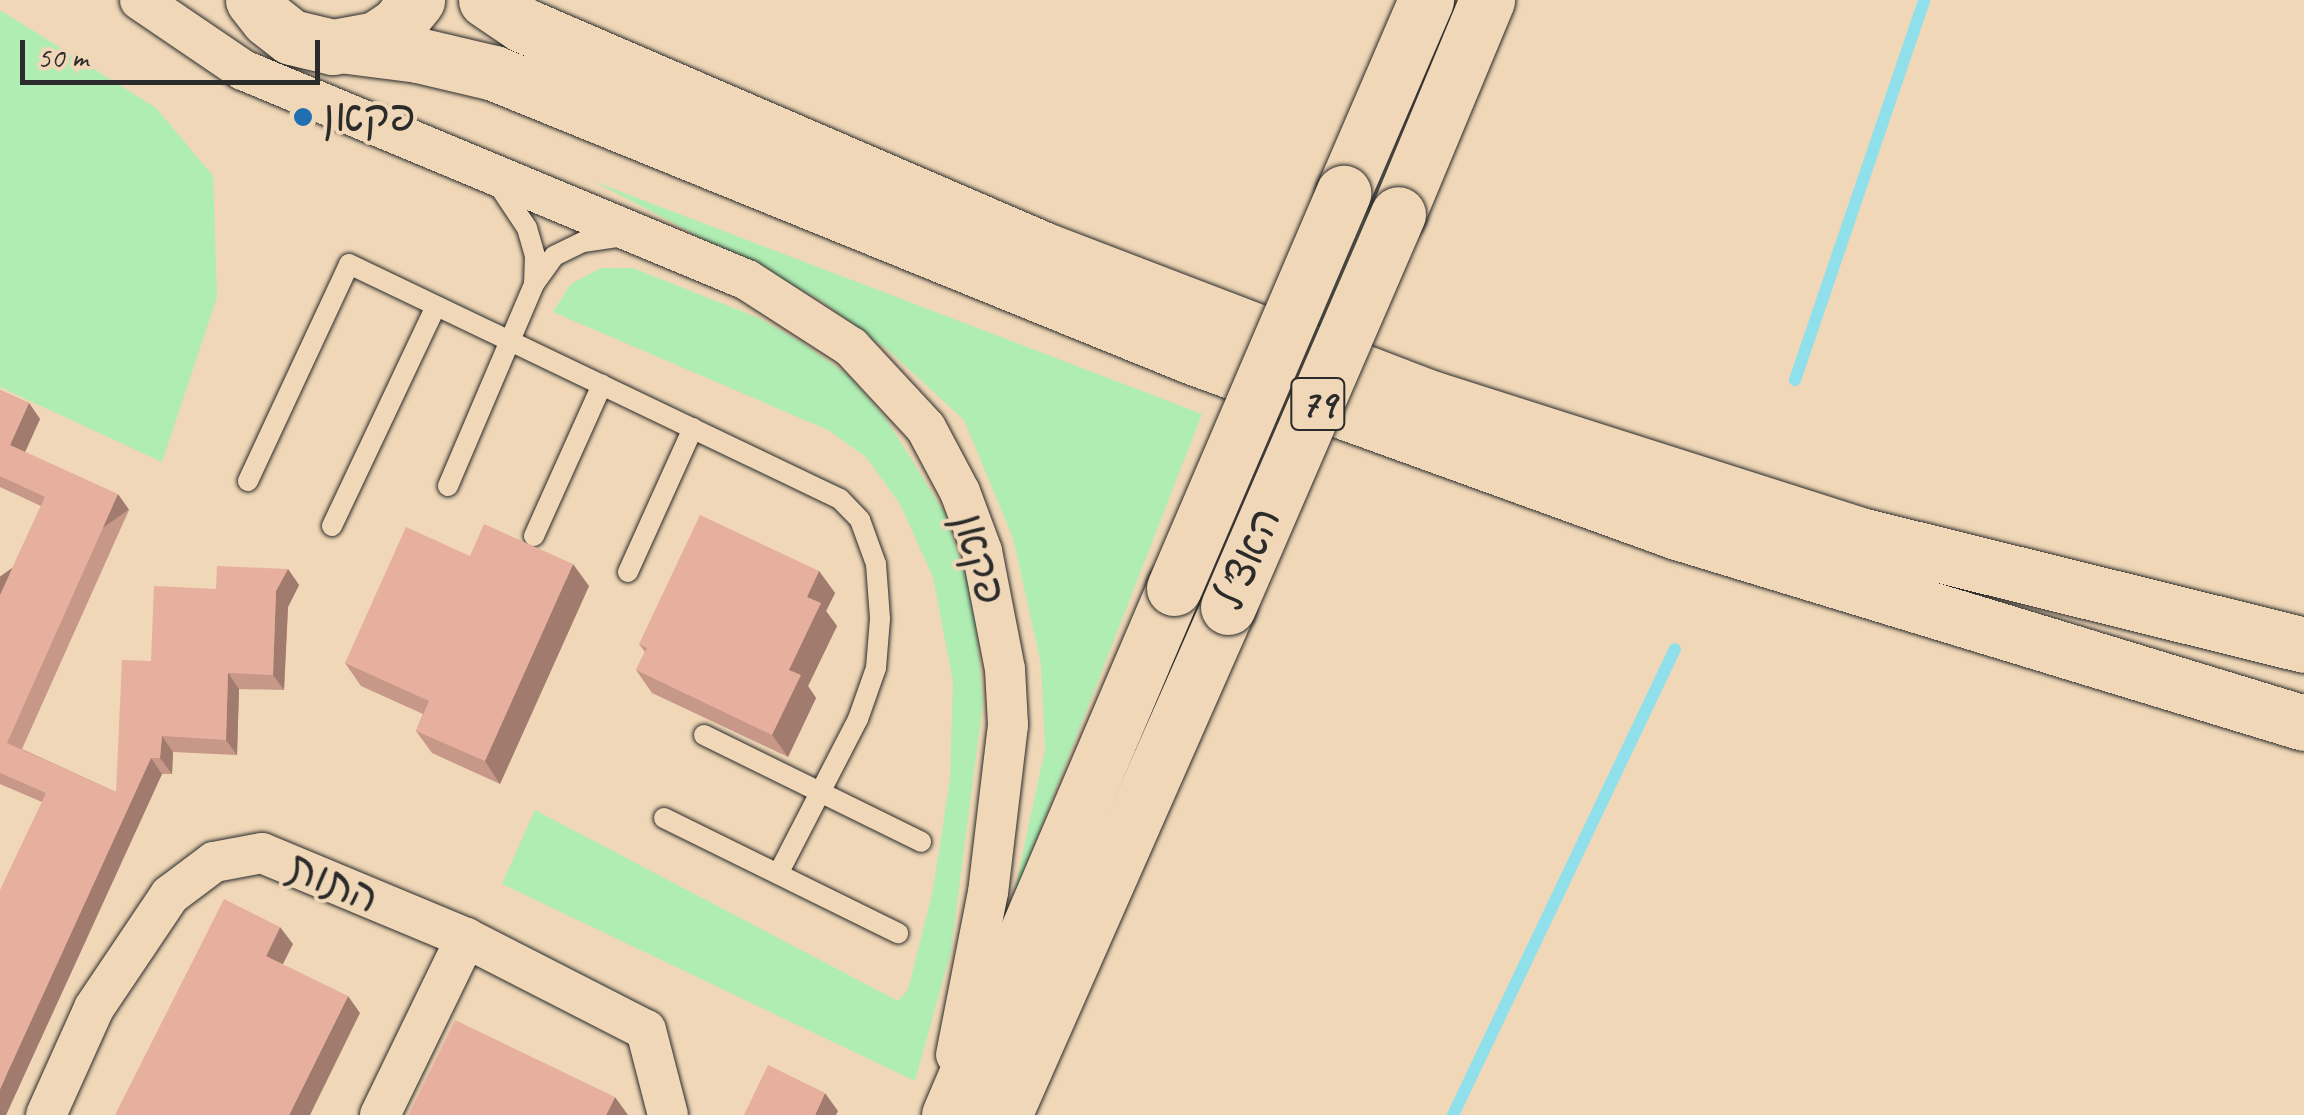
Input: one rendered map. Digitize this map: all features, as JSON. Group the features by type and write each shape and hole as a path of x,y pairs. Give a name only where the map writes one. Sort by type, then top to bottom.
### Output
{"main road":[{"name":"79","path":"254,0 268,19 292,36 319,46 418,55 494,73 1193,357 1677,532 2304,722"},
{"path":"348,46 387,32 417,0"},
{"name":"79","path":"486,0 523,25 1042,249 1430,398 1711,491 1856,534 2304,646"},
{"name":"האצ\"ל","path":"949,1115 1426,0"},
{"name":"האצ\"ל","path":"1004,1115 1228,607 1487,0"}],"street":[{"name":"פקאן","path":"140,0 243,70 747,280 851,346 926,428 960,492 982,551 1005,669 1008,725 988,892 958,1048 938,1115"},
{"name":"התות","path":"46,1115 94,1008 170,895 214,862 262,853 466,938 646,1030 668,1115"},
{"path":"380,1115 466,938"}],"lane":[{"path":"487,172 527,228 535,256 534,284"},
{"path":"448,486 534,284 554,256 583,242 640,235"},
{"path":"248,481 348,264 840,499 860,520 876,564 880,619 876,668 858,719 778,874"},
{"path":"332,526 436,306"},
{"path":"534,536 602,385"},
{"path":"628,572 693,428"},
{"path":"704,736 921,842"},
{"path":"664,818 898,933"}],"green space":[{"path":"0,10 156,108 213,176 217,297 162,462 0,387"},
{"path":"593,181 1202,414 1013,899 1045,749 1041,664 1013,538 964,420 888,350 820,300"},
{"path":"601,268 633,268 759,318 849,376 887,420 944,512 974,601 983,702 951,951 915,1081 502,884 535,810 898,1001 908,990 933,890 950,779 953,682 933,577 900,504 866,457 828,430 553,312 571,284"}],"building":[{"path":"0,390 29,403 10,445 118,494 7,743 116,792 122,660 151,661 154,586 216,589 217,566 288,569 276,591 273,675 228,673 226,740 162,736 160,758 151,758 0,1089 0,890 46,793 0,773 0,595 45,497 0,476"},
{"path":"700,515 819,571 807,597 821,603 789,670 801,675 772,735 636,670 647,648 639,644"},
{"path":"484,524 573,564 485,761 416,731 429,701 345,663 406,527 470,556"},
{"path":"224,899 280,927 266,956 348,996 289,1115 115,1115"},
{"path":"455,1020 615,1097 606,1115 408,1115"},
{"path":"768,1065 825,1093 815,1115 744,1115"}],"waterway":[{"path":"1795,380 1924,0"},
{"path":"1453,1115 1675,649"}],"place":[{"name":"פקאן","path":"303,117"}]}
